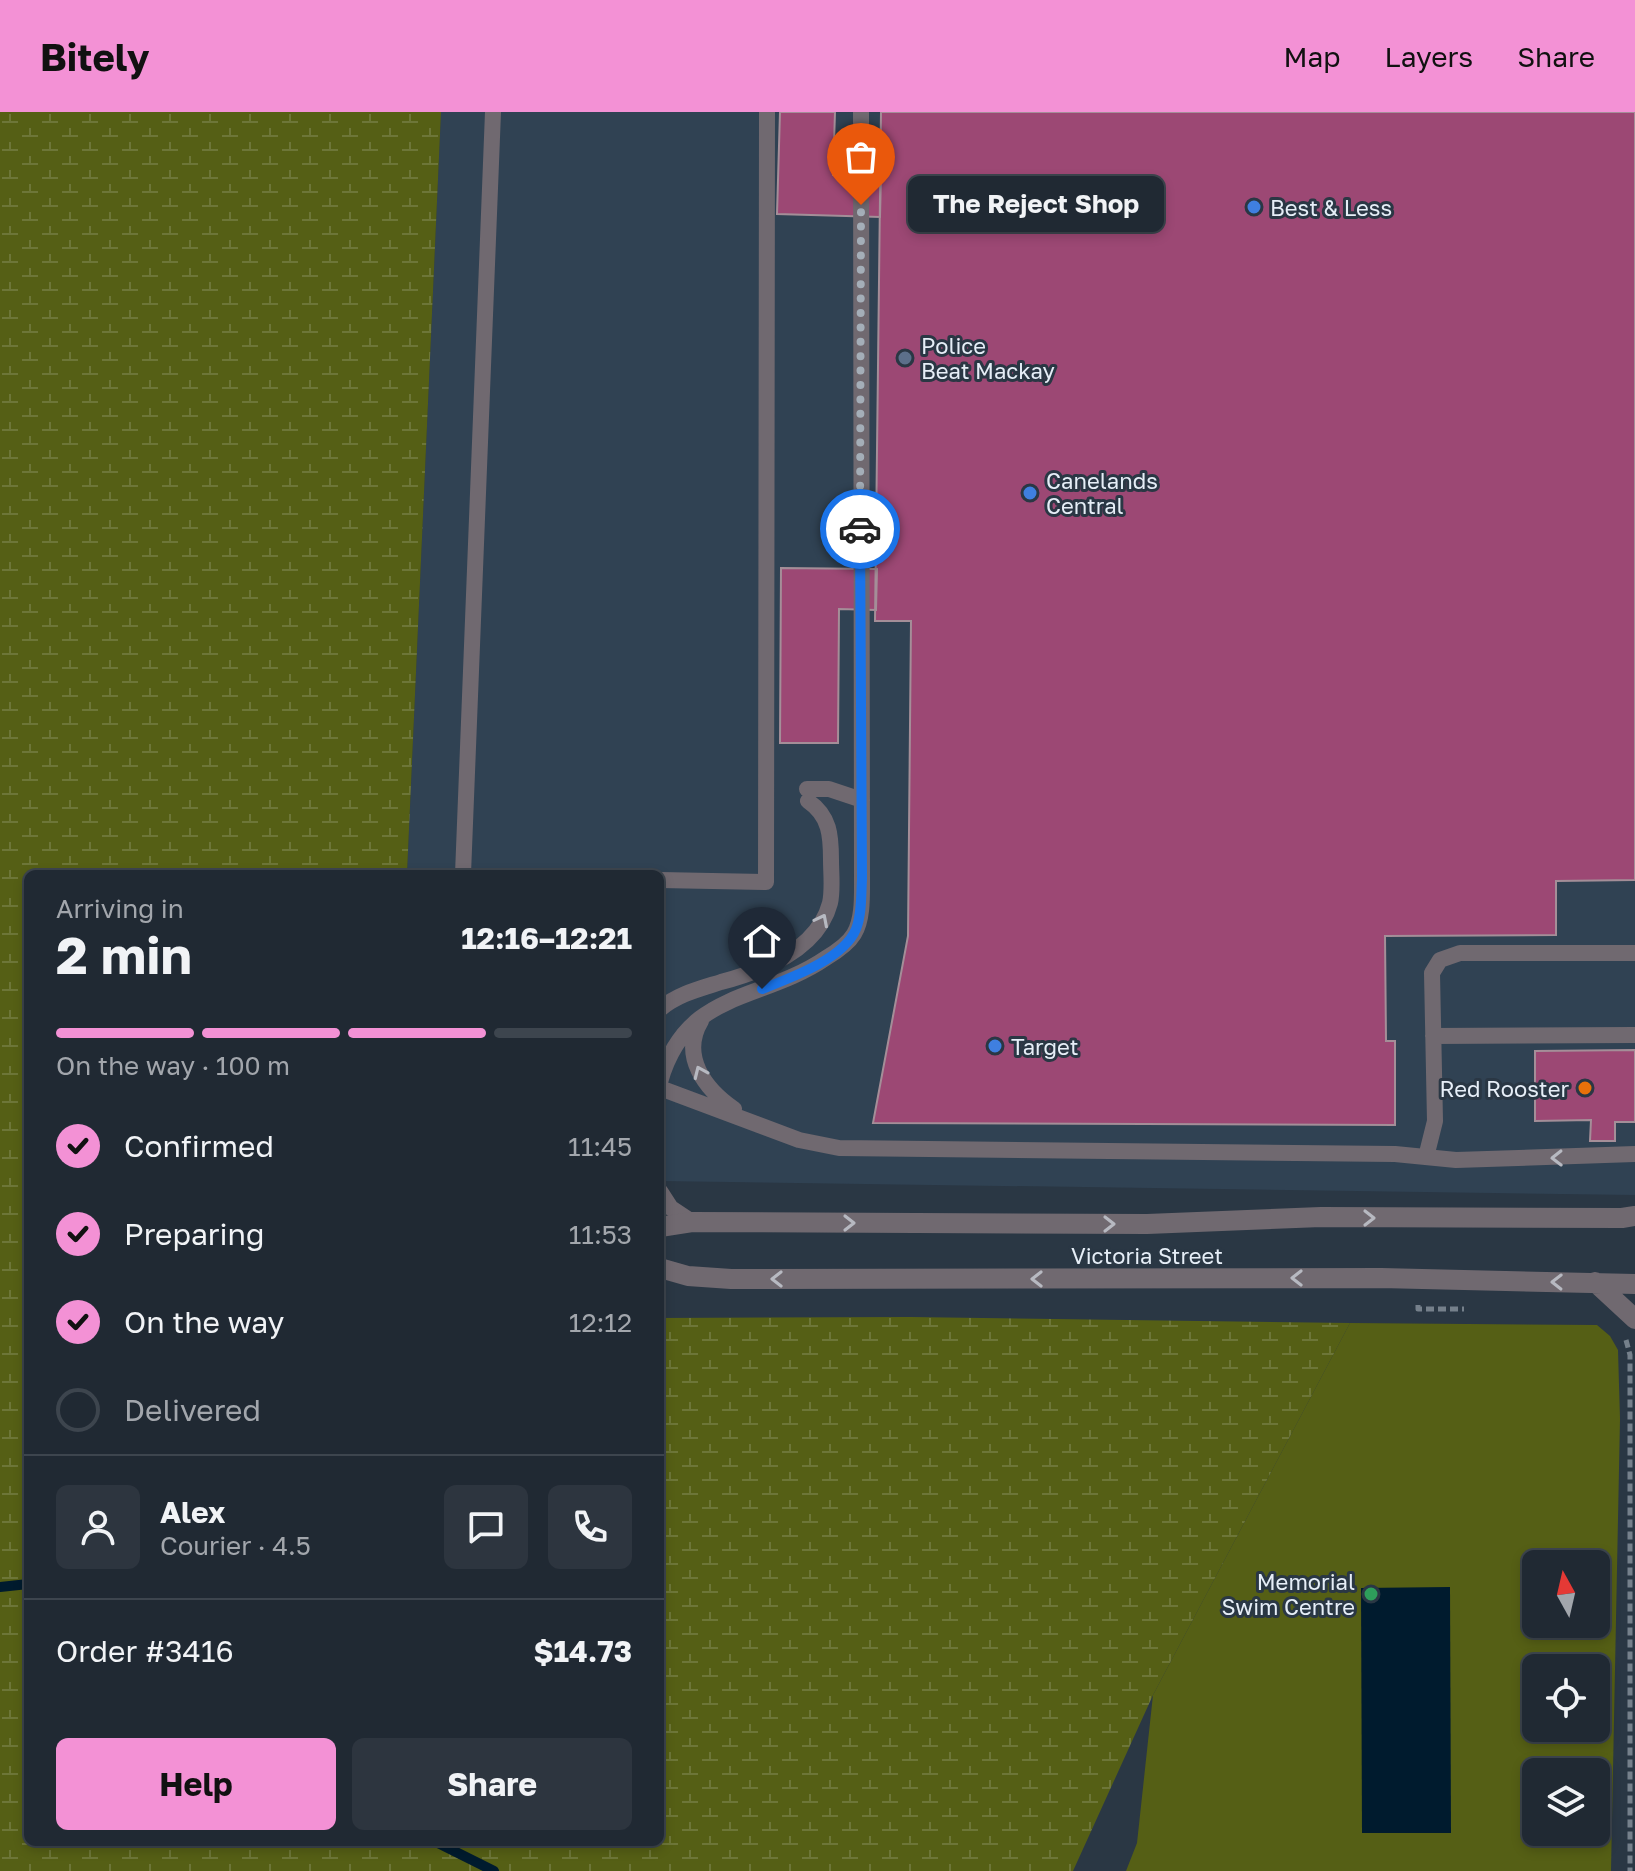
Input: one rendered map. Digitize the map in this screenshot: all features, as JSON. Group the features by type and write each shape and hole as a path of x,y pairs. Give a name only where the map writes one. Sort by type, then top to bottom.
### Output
{"street":[{"name":"Victoria Street","path":"664,1226 692,1222 1147,1224 1321,1217 1635,1216"},
{"name":"Victoria Street","path":"664,1269 688,1276 731,1279 1418,1279 1635,1284"},
{"path":"1595,1282 1627,1325"}],"lane":[{"path":"463,870 493,112"},
{"path":"664,880 766,882 767,112"},
{"path":"664,1070 681,1036 691,1024 715,1008 817,964 844,945 854,934 858,922 862,879 861,112"},
{"path":"664,1007 689,991 732,979 805,944 820,927 831,897 831,836 824,816 807,795 829,789 862,800"},
{"path":"1426,1157 1435,1121 1434,966 1449,955 1635,953"},
{"path":"715,1008 695,1032 695,1064 710,1089 751,1122"},
{"path":"1433,1036 1635,1035"},
{"path":"664,1087 799,1140 839,1148 1395,1154 1456,1160 1635,1154"},
{"path":"664,1197 671,1208 692,1222"}],"path":[{"path":"1418,1279 1418,1309 1477,1309"},
{"path":"1627,1325 1626,1340 1630,1355 1630,1871"}],"shaded area":[{"name":"Canelands Central","path":"441,112 1635,112 1635,1195 664,1181 664,870 407,870"},
{"path":"1450,1587 1451,1833 1362,1833 1361,1588"}],"green space":[{"path":"0,112 441,112 407,870 24,870 24,1846 664,1846 664,1318 910,1317 1350,1323 1153,1695 1073,1871 0,1871"},
{"name":"Memorial Swim Centre","path":"1350,1323 1597,1325 1610,1336 1618,1350 1620,1419 1611,1871 1126,1871 1137,1843 1153,1695"}],"building":[{"path":"780,112 835,112 833,175 881,176 880,217 777,214"},
{"path":"881,112 1635,112 1635,880 1556,881 1556,935 1385,936 1386,1041 1395,1041 1395,1125 873,1123 908,936 911,621 875,621"},
{"path":"781,568 877,569 876,610 839,609 838,743 780,743"},
{"path":"1635,1050 1635,1122 1615,1122 1615,1141 1590,1141 1591,1120 1535,1121 1535,1051"}],"waterway":[{"path":"0,1587 24,1584"},
{"path":"444,1846 494,1871"}],"way so far":[{"path":"860,529 861,205"}],"place":[{"name":"The Reject Shop","path":"861,205"},
{"name":"Best & Less","path":"1254,207"},
{"name":"Police Beat Mackay","path":"905,358"},
{"name":"Canelands Central","path":"1030,493"},
{"name":"Target","path":"995,1046"},
{"name":"Red Rooster","path":"1585,1088"},
{"name":"Memorial Swim Centre","path":"1371,1594"}],"route":[{"path":"762,989 809,969 828,957 852,937 858,922 862,879 860,529"}]}
